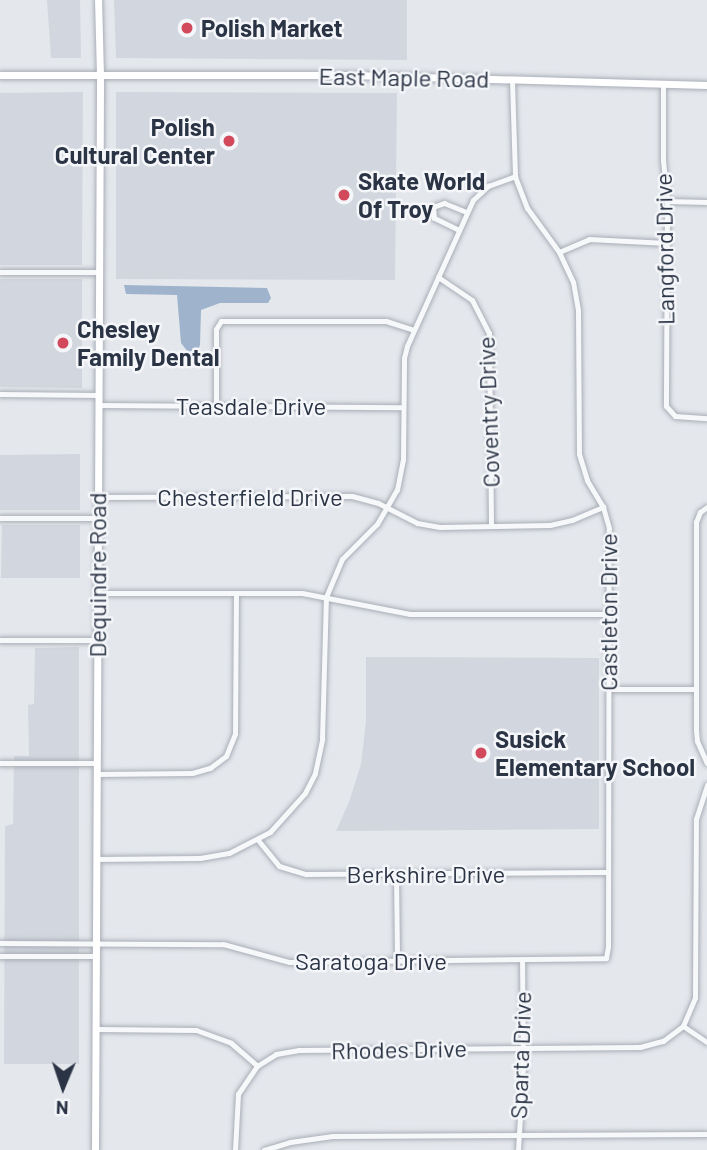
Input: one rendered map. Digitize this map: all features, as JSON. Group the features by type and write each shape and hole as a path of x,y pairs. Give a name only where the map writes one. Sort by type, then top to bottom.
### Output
{"main road":[{"name":"Dequindre Road","path":"95,1150 100,75 98,0"},
{"name":"East Maple Road","path":"0,75 512,79 707,85"}],"street":[{"name":"Castleton Drive","path":"512,79 515,176 527,208 559,252 573,282 578,310 579,454 587,480 603,507 609,528 606,958"},
{"name":"Langford Drive","path":"663,83 663,160 667,201 666,400 671,414 707,418"},
{"path":"96,859 200,858 229,853 258,840 295,808 315,772 322,739 326,597 342,559 377,524 387,509 401,473 404,358 473,200 488,186 515,176"},
{"path":"667,201 707,202"},
{"path":"459,230 434,218 433,208 444,203 466,212"},
{"path":"559,252 589,239 667,243"},
{"path":"0,272 99,272"},
{"name":"Coventry Drive","path":"438,277 471,300 489,333 492,354 491,526"},
{"path":"216,406 216,329 221,321 386,321 414,330"},
{"path":"0,394 98,395"},
{"name":"Teasdale Drive","path":"98,405 404,407"},
{"name":"Chesterfield Drive","path":"98,497 352,496 367,499 427,526 559,523 603,507"},
{"path":"705,508 696,522 696,689 697,741 707,763"},
{"path":"0,518 98,518"},
{"path":"96,593 302,593 410,614 609,614"},
{"path":"96,774 197,772 215,766 226,756 235,734 236,593"},
{"path":"0,640 96,640"},
{"path":"609,689 696,689"},
{"path":"0,763 96,763"},
{"path":"707,785 696,818 695,998 683,1027 707,1042"},
{"name":"Berkshire Drive","path":"258,840 274,861 293,872 608,872"},
{"path":"396,874 397,961"},
{"name":"Saratoga Drive","path":"0,943 223,944 282,962 606,958"},
{"path":"0,956 96,956"},
{"name":"Sparta Drive","path":"518,1150 523,1048 522,960"},
{"name":"Rhodes Drive","path":"257,1066 276,1054 299,1050 647,1046 670,1037 683,1027"},
{"path":"96,1029 203,1031 232,1043 257,1066 238,1094 235,1150"},
{"path":"264,1150 299,1140 333,1136 707,1134"}],"shaded area":[{"path":"47,0 80,0 81,58 51,58"},
{"path":"114,0 407,0 407,60 116,58"},
{"path":"83,92 82,265 0,265 0,93"},
{"path":"116,92 397,93 395,280 116,279"},
{"path":"0,279 82,279 82,388 0,387"},
{"path":"80,454 80,510 0,510 0,455"},
{"path":"2,525 80,525 80,578 1,578"},
{"path":"79,647 79,1064 4,1064 5,826 13,824 14,756 29,756 28,705 34,704 35,648"},
{"name":"Susick Elementary School","path":"366,657 599,658 599,829 336,831 361,764 366,721"}],"water":[{"path":"124,285 267,288 271,298 268,303 220,303 201,310 200,345 198,350 188,352 181,343 177,295 126,294"}],"place":[{"name":"Polish Market","path":"187,28"},
{"name":"Polish Cultural Center","path":"229,141"},
{"name":"Skate World Of Troy","path":"344,195"},
{"name":"Chesley Family Dental","path":"63,343"},
{"name":"Susick Elementary School","path":"481,753"}]}
